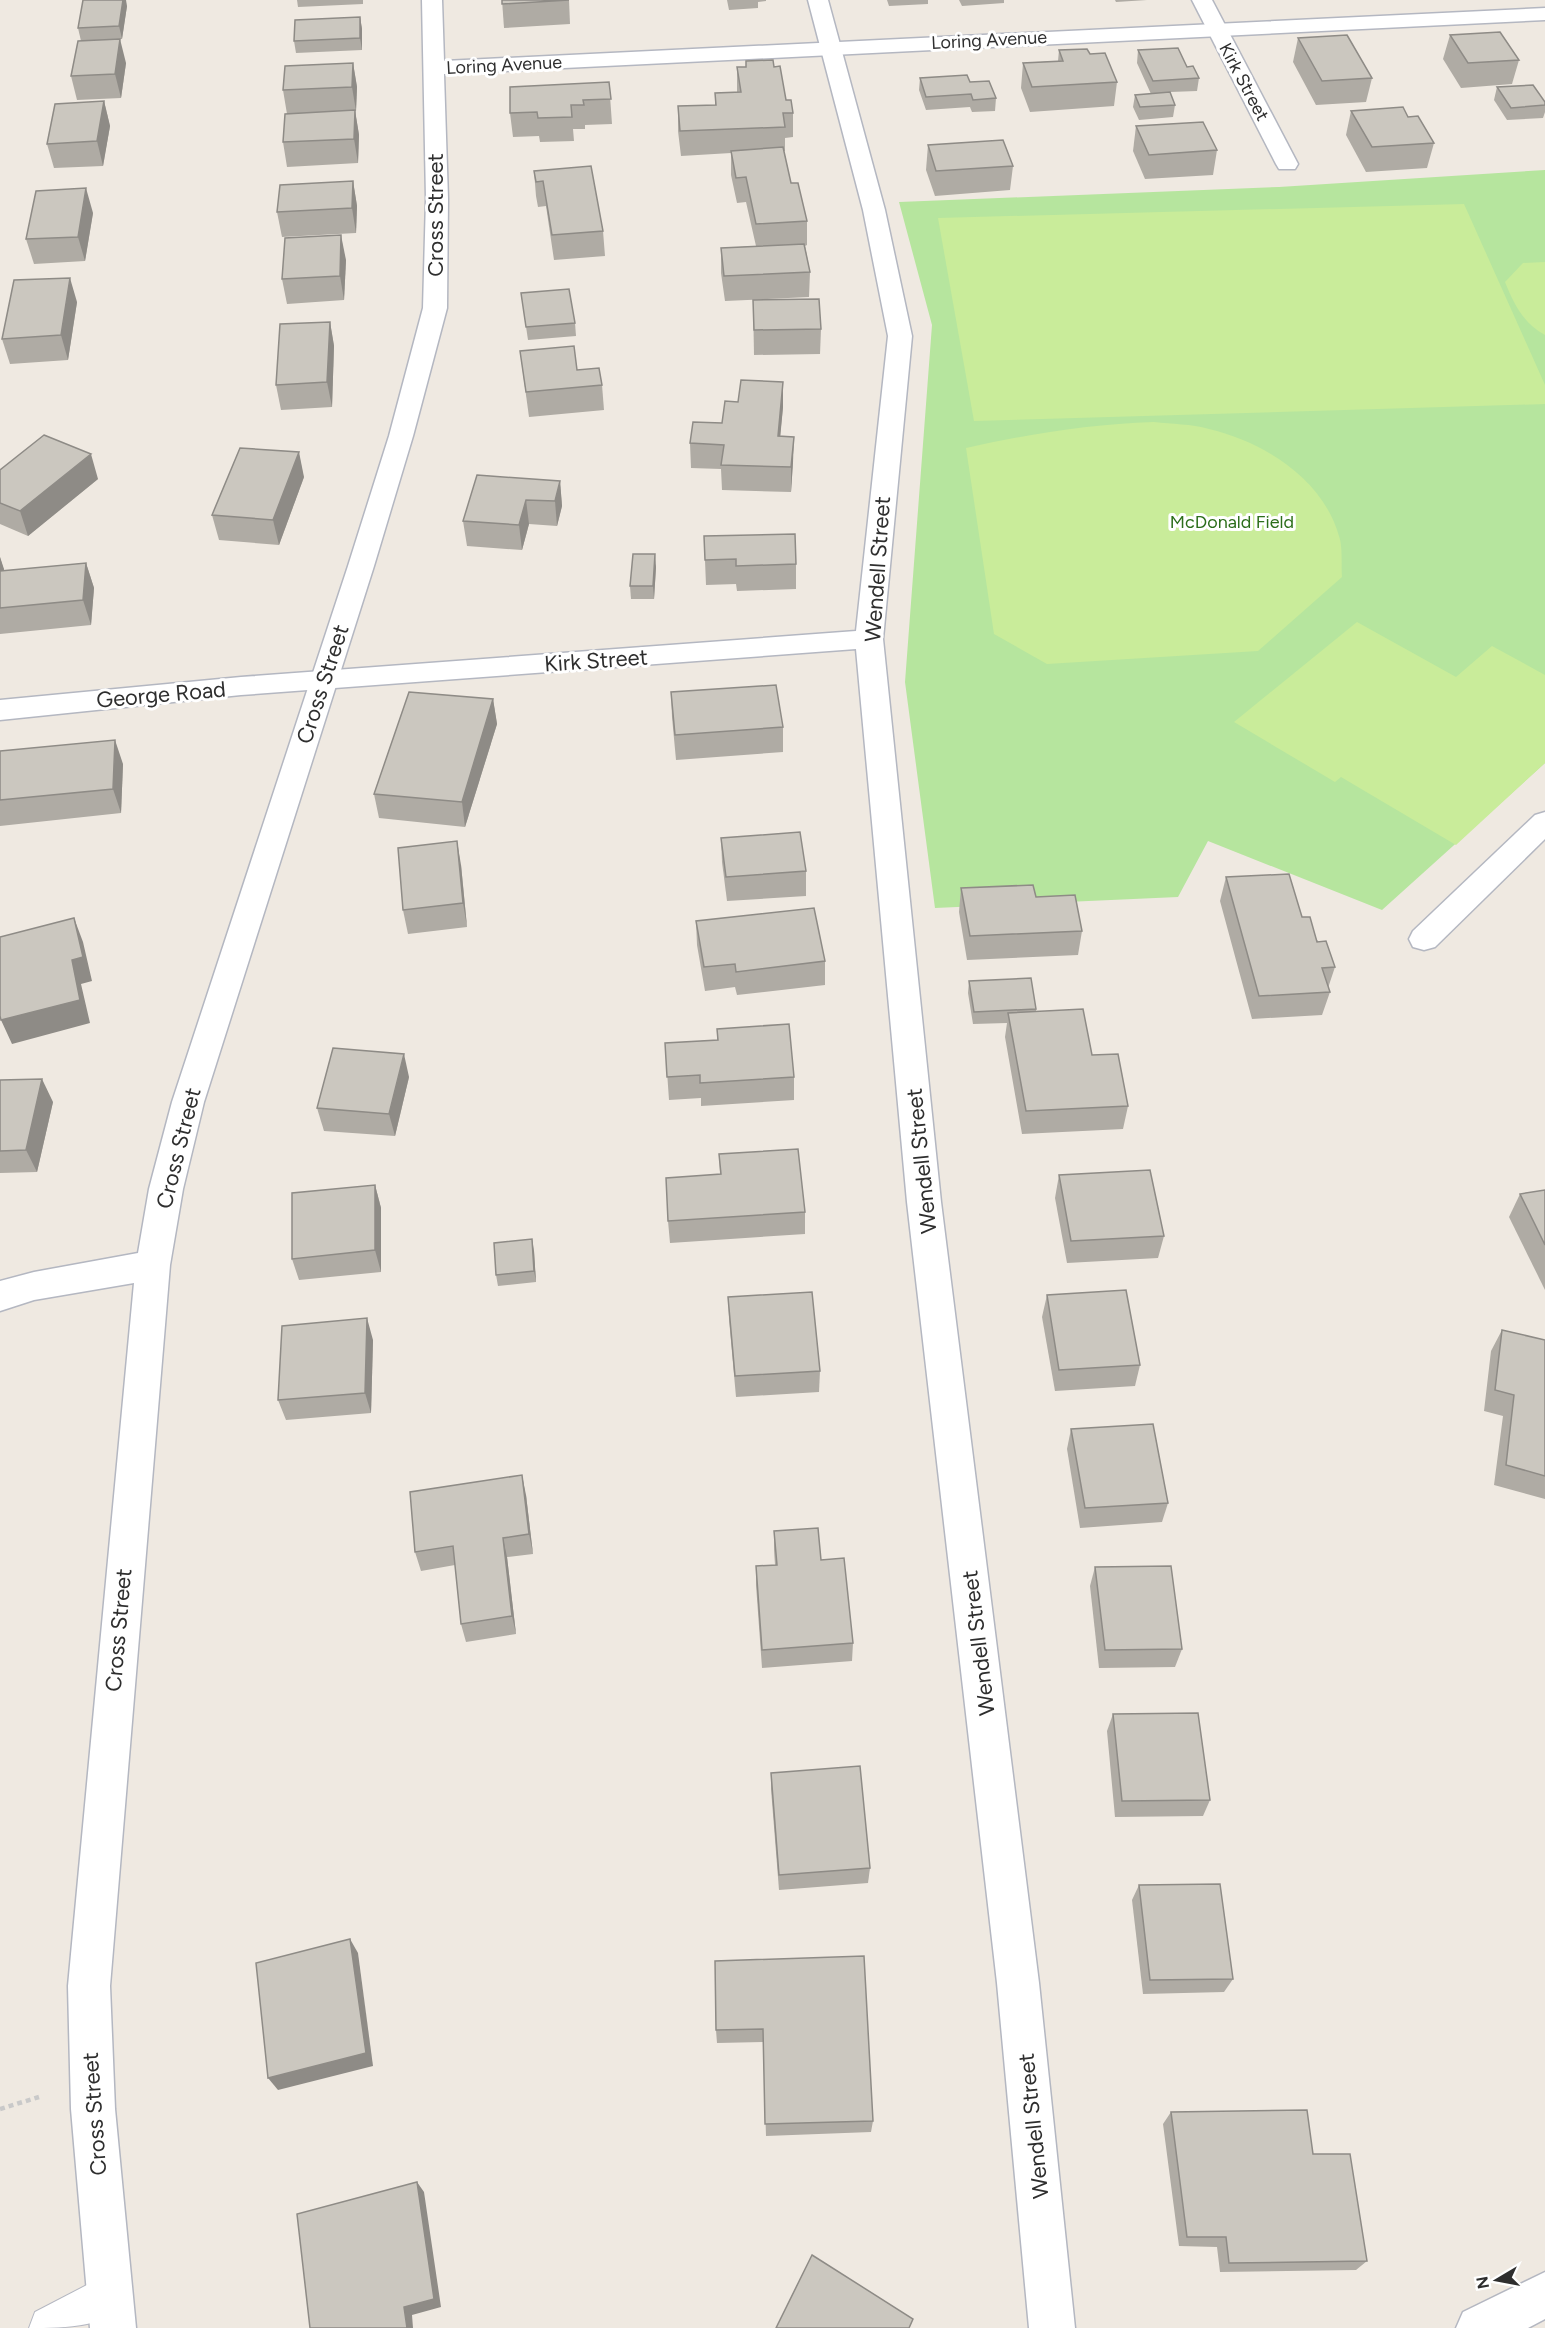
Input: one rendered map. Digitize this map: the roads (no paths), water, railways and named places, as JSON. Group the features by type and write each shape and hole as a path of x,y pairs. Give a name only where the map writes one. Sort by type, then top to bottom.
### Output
{"street":[{"name":"Cross Street","path":"111,2312 93,2109 89,1986 129,1512 153,1265 166,1189 185,1112 398,447 435,308 437,199 432,0"},
{"name":"Wendell Street","path":"818,0 829,49 874,210 900,336 882,493 869,639 894,874 924,1202 1018,1983 1052,2328"},
{"name":"Kirk Street","path":"1202,0 1287,164"},
{"name":"Loring Avenue","path":"434,68 1215,28 1545,14"},
{"name":"Kirk Street","path":"322,680 869,639"},
{"name":"George Road","path":"0,710 322,680"},
{"path":"1424,939 1545,822"},
{"path":"0,1296 34,1286 153,1265"},
{"path":"1479,2328 1545,2295"}],"lane":[{"path":"51,2328 111,2312"}],"park label":[{"name":"McDonald Field","path":"1232,522"}]}
